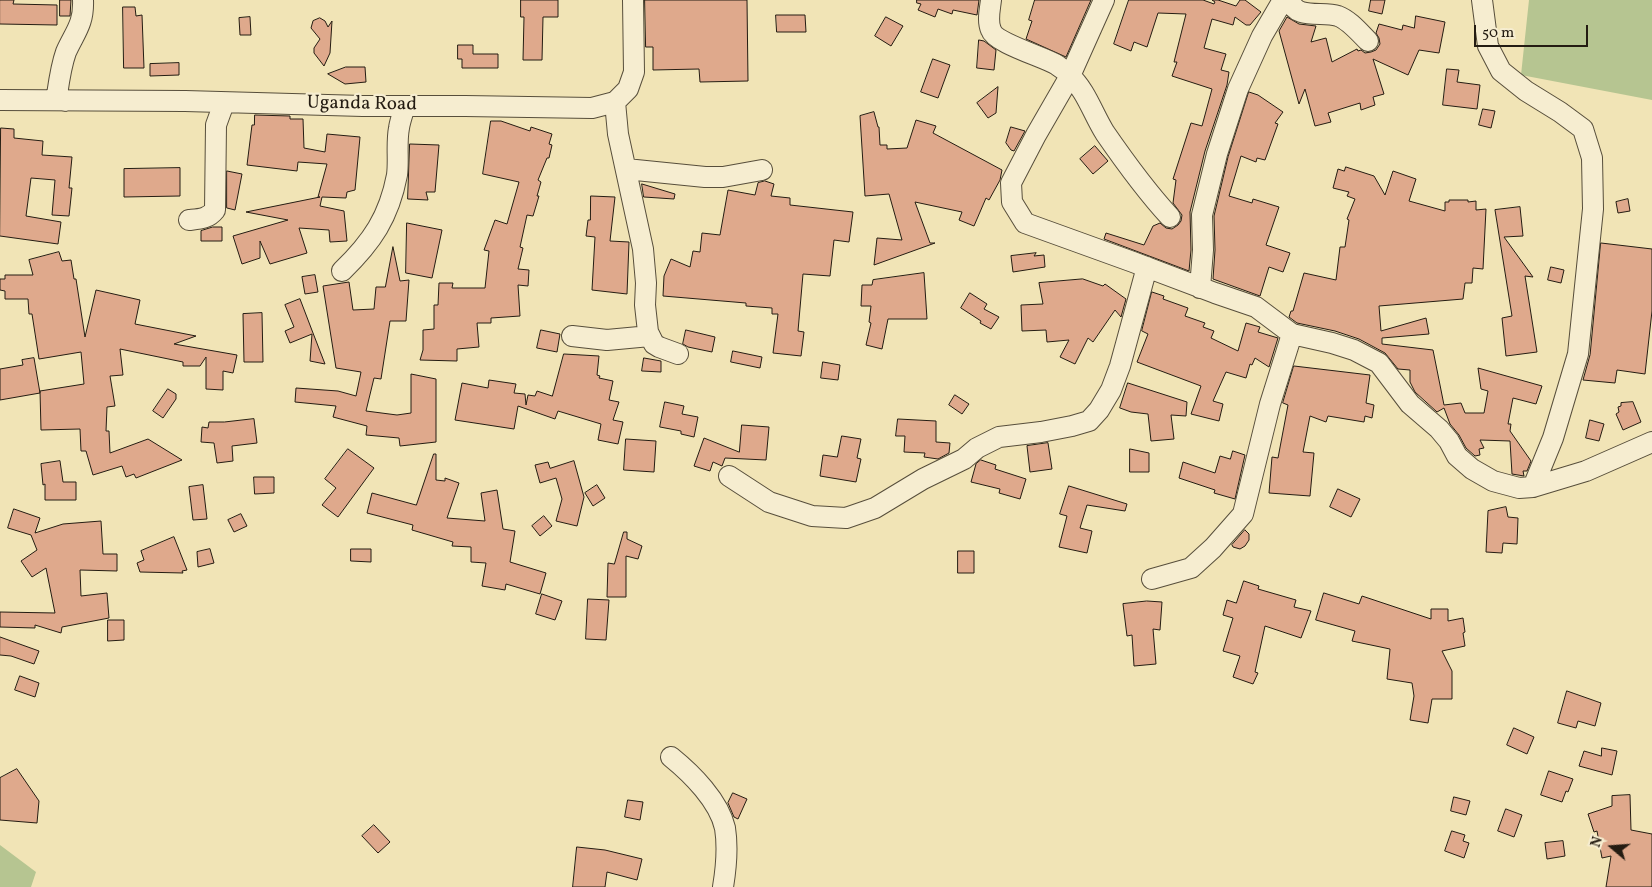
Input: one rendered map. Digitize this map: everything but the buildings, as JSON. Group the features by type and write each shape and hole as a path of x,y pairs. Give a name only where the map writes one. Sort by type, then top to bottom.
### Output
{"street":[{"path":"65,100 57,95 59,79 67,52 81,23 84,11 83,0"},
{"path":"633,0 634,72 628,89 615,102 618,134 642,249 646,283 645,305 648,332 654,344 678,354"},
{"path":"991,0 989,24 994,36 1058,65 1070,76 1079,87 1105,132 1136,176 1170,218"},
{"path":"1104,0 1070,76 1036,134 1011,183 1012,202 1025,223 1256,307 1292,334 1347,348 1379,363 1410,404 1438,429 1457,456 1472,469 1493,481 1519,488 1532,488 1586,471 1652,442"},
{"path":"1200,288 1203,250 1202,215 1217,154 1238,89 1262,36 1283,0"},
{"path":"1290,0 1292,6 1297,11 1338,16 1368,41"},
{"path":"1482,0 1488,46 1501,71 1526,91 1583,129 1592,158 1593,209 1578,354 1553,438 1532,488"},
{"name":"Uganda Road","path":"0,100 186,101 592,108 615,102"},
{"path":"189,220 206,218 215,210 216,125 224,103"},
{"path":"342,271 378,230 386,211 397,174 398,129 405,106"},
{"path":"626,169 678,175 723,177 762,170"},
{"path":"729,476 769,502 812,516 846,518 875,508 923,479 964,459 977,448 1000,437 1049,430 1089,421 1111,390 1120,366 1146,267"},
{"path":"1152,579 1191,568 1213,548 1243,514 1270,404 1292,334"},
{"path":"572,336 607,340 650,336"},
{"path":"1632,451 1652,458"},
{"path":"671,757 685,769 718,808 725,829 726,862 723,887"}],"green space":[{"path":"1529,0 1652,0 1652,100 1521,75"},
{"path":"0,845 36,872 31,887 0,887"}]}
